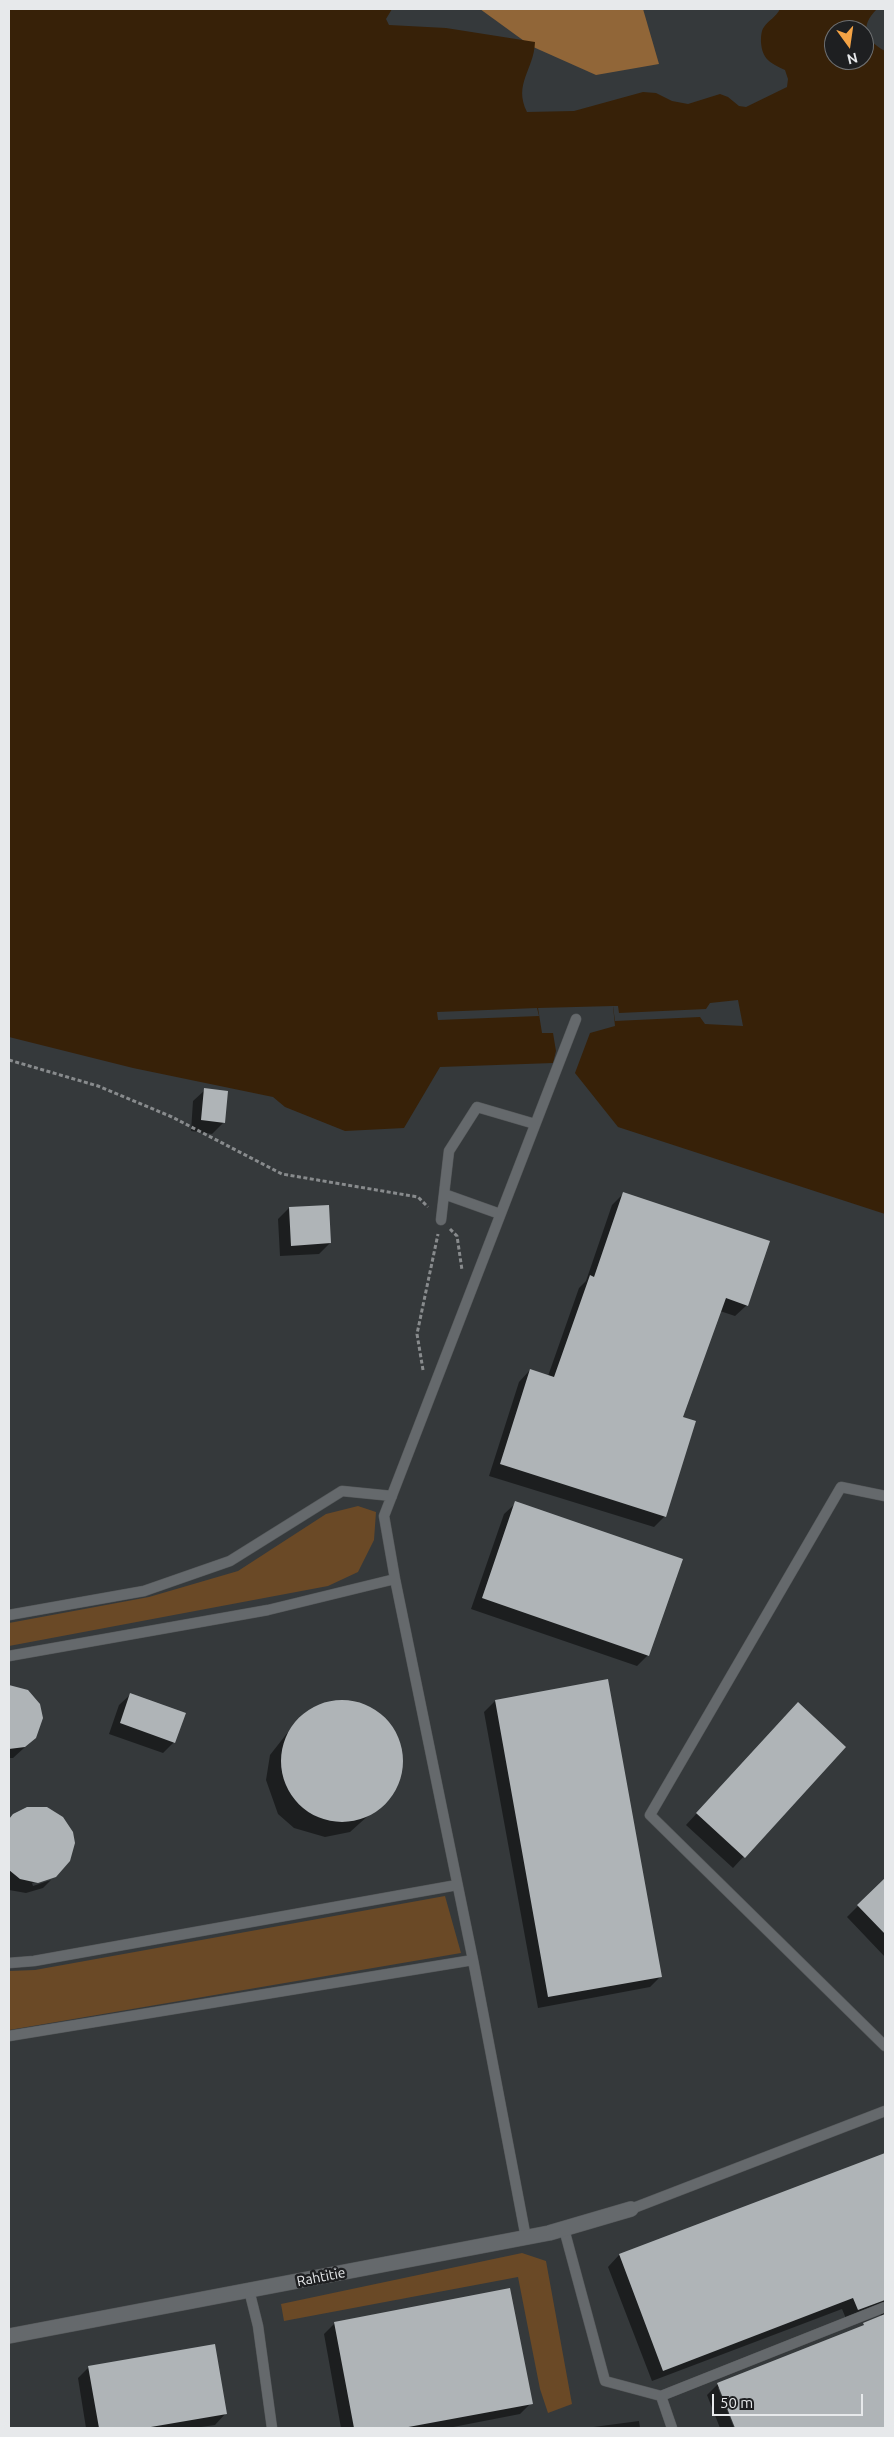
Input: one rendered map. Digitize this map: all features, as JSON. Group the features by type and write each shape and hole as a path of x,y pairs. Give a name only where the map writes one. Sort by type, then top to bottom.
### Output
{"street":[{"name":"Rahtitie","path":"9,2336 526,2238 564,2229 631,2208"}],"lane":[{"path":"526,2238 473,1960 395,1579 384,1516 576,1019"},
{"path":"441,1220 449,1151 477,1107 535,1124"},
{"path":"444,1194 500,1214"},
{"path":"885,1496 840,1487 650,1815 885,2046"},
{"path":"9,1615 144,1591 230,1561 342,1490 392,1496"},
{"path":"9,1656 268,1610 395,1579"},
{"path":"9,1963 34,1961 457,1885"},
{"path":"9,2036 473,1960"},
{"path":"631,2208 885,2111"},
{"path":"564,2229 605,2381 661,2396 885,2307"},
{"path":"249,2290 258,2326 272,2428"},
{"path":"661,2396 672,2428"}],"path":[{"path":"9,1060 98,1086 172,1117 282,1174 418,1197 457,1236 467,1299"},
{"path":"424,1372 417,1334 441,1220"}],"shaded area":[{"path":"9,9 392,9 386,19 389,25 446,28 535,42 534,52 525,77 522,93 527,112 574,111 643,92 656,93 672,101 688,104 720,94 728,97 739,106 746,107 787,87 788,79 785,70 768,60 763,53 761,42 763,29 780,9 877,9 869,20 824,20 824,70 874,70 874,43 885,51 885,1214 618,1127 575,1073 590,1033 615,1026 613,1006 538,1008 542,1033 553,1033 556,1051 553,1063 440,1067 404,1128 345,1131 285,1107 273,1097 133,1068 9,1037"},
{"path":"480,9 643,9 659,64 596,75 531,46"},
{"path":"358,1506 376,1512 374,1540 358,1572 328,1586 9,1646 9,1623 149,1597 238,1571 326,1514"},
{"path":"445,1896 461,1953 9,2030 9,1971 35,1970"},
{"path":"522,2253 546,2261 572,2404 548,2413 540,2389 518,2277 284,2321 281,2304"}],"pier":[{"path":"738,1000 743,1026 705,1024 700,1017 615,1021 613,1006 618,1006 619,1013 706,1009 710,1003"},
{"path":"537,1008 539,1016 438,1020 437,1012"}],"building":[{"path":"204,1088 228,1091 225,1123 201,1120"},
{"path":"623,1192 770,1241 748,1306 726,1298 683,1417 696,1421 666,1517 500,1464 530,1369 554,1377 590,1275 594,1277"},
{"path":"329,1205 331,1243 291,1246 289,1207"},
{"path":"515,1501 683,1559 649,1656 482,1598"},
{"path":"608,1679 662,1977 548,1997 495,1700"},
{"path":"9,1685 28,1690 40,1704 43,1718 36,1738 25,1747 9,1749"},
{"path":"130,1693 186,1713 175,1743 120,1723"},
{"path":"342,1700 365,1705 385,1718 398,1738 403,1761 398,1784 385,1804 365,1817 342,1822 319,1817 299,1804 286,1784 281,1761 286,1738 299,1718 319,1705"},
{"path":"798,1702 846,1747 745,1858 696,1813"},
{"path":"27,1807 47,1807 63,1817 73,1832 75,1843 70,1861 56,1877 38,1883 20,1879 9,1870 9,1819 13,1814"},
{"path":"885,1878 885,1934 857,1905"},
{"path":"885,2153 885,2300 858,2310 853,2298 663,2371 619,2254"},
{"path":"510,2288 533,2404 403,2428 354,2428 334,2322"},
{"path":"885,2314 885,2428 735,2428 717,2383 864,2325 863,2323"},
{"path":"215,2344 227,2414 145,2428 99,2428 88,2366"}]}
